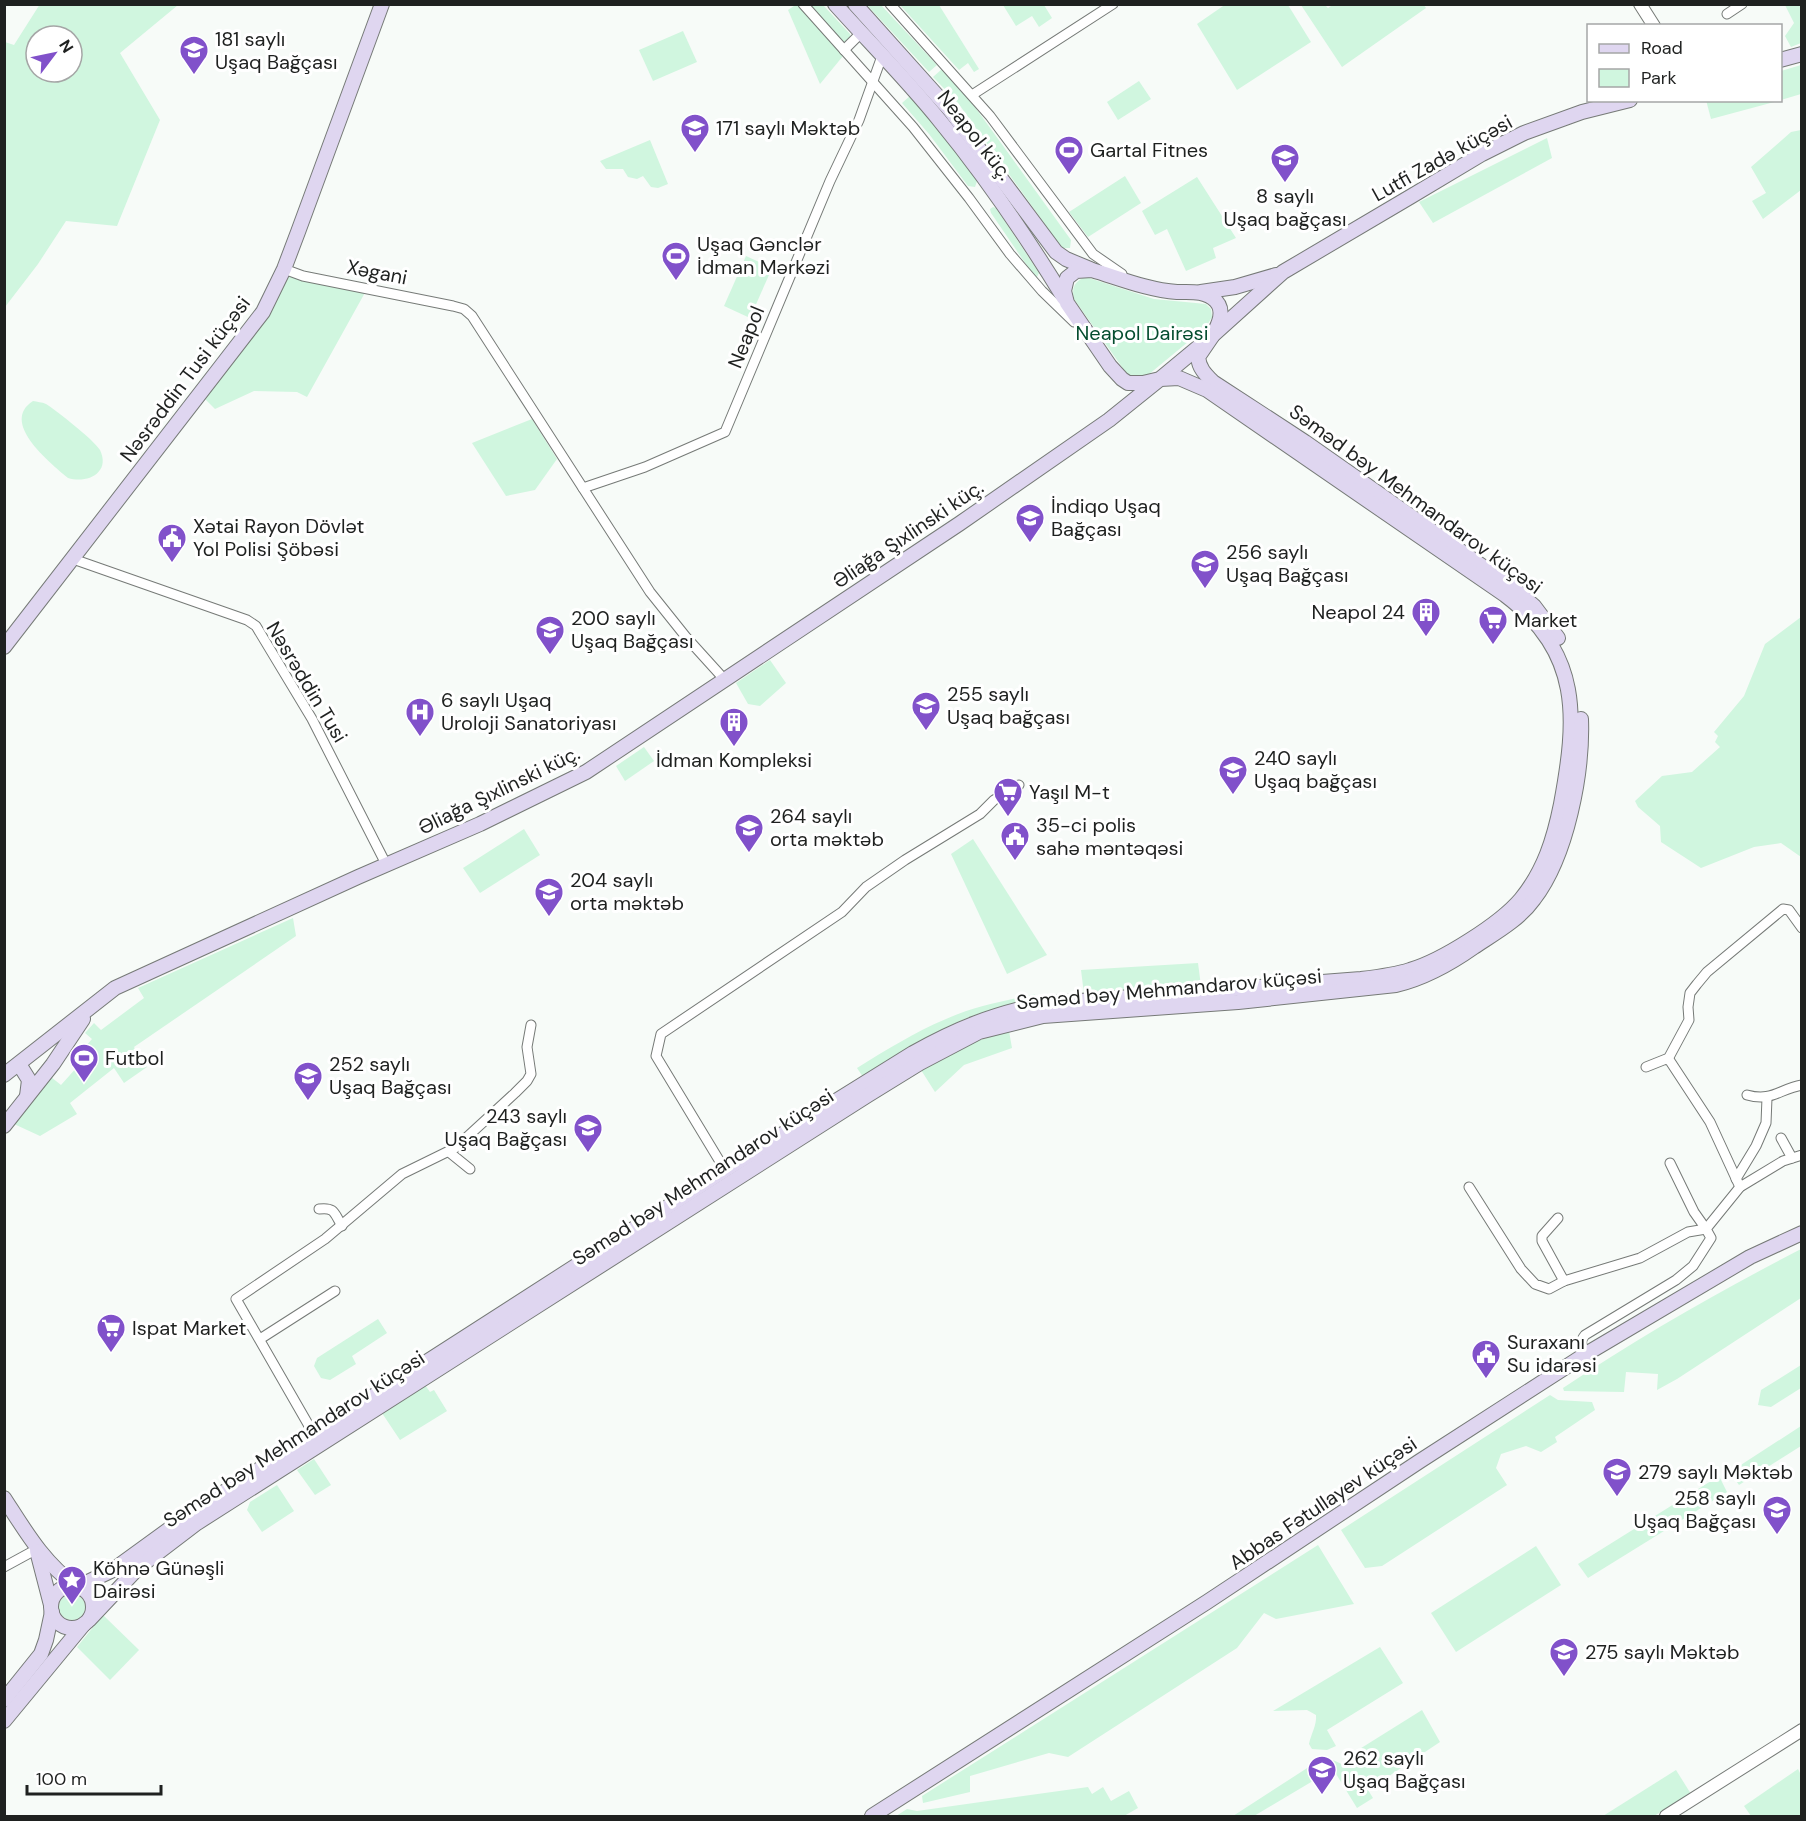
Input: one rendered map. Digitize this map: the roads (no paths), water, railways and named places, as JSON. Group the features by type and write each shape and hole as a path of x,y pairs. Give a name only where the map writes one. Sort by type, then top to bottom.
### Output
{"main road":[{"name":"Nəsrəddin Tusi küçəsi","path":"4,647 263,312 284,269 382,4"},
{"name":"Neapol küç.","path":"835,4 939,119 990,185 1110,366"},
{"name":"Neapol küç.","path":"855,4 950,110 1056,252 1066,259 1092,270 1168,291 1199,292 1235,287 1283,272"},
{"path":"1782,59 1802,54"},
{"name":"Lutfi Zadə küçəsi","path":"1283,272 1482,154 1554,121 1623,102"},
{"path":"1067,303 1064,291 1067,278 1076,271 1092,270"},
{"name":"Əliağa Şıxlinski küç.","path":"4,1075 115,988 386,864 480,824 573,779 948,531 1109,420 1213,335 1283,272"},
{"path":"1199,292 1214,298 1221,311 1213,335"},
{"name":"Səməd bəy Mehmandarov küçəsi","path":"77,1587 113,1570 176,1523 318,1440 868,1095 978,1032 1043,1016 1238,1002 1356,990 1414,981 1467,952 1509,924 1534,899 1551,872 1557,857 1566,805 1580,751 1579,701 1576,683 1566,653 1544,617 1512,587 1324,455 1213,382 1203,372 1198,357 1213,335"},
{"path":"1109,420 1123,399 1122,390 1110,366"},
{"name":"Səməd bəy Mehmandarov küçəsi","path":"4,1720 127,1578 176,1538 318,1440 725,1170 929,1044 973,1022 1009,1011 1050,1003 1361,979 1394,974 1426,964 1496,921 1521,898 1548,854 1566,805 1572,731 1571,703 1558,657 1545,635 1526,612 1483,579 1207,390 1179,378 1128,383 1122,380 1110,366"},
{"path":"4,1126 64,1048 90,1008"},
{"path":"20,1064 29,1080 27,1098"},
{"name":"Abbas Fətullayev küçəsi","path":"872,1816 1207,1602 1586,1354 1750,1257 1802,1233"},
{"path":"4,1498 37,1549 61,1574 88,1594 92,1600 92,1613 87,1622 72,1628 65,1627 54,1618 37,1549"},
{"path":"4,1700 41,1654 46,1640 53,1598 63,1588 77,1587"}],"street":[{"path":"803,4 939,159 1010,254 1042,291 1091,338"},
{"path":"890,4 972,95 1092,254 1114,271 1142,285"},
{"path":"972,95 1113,4"},
{"path":"1640,4 1653,24"},
{"path":"1727,14 1742,4"},
{"path":"844,50 861,33"},
{"name":"Neapol","path":"583,488 645,467 725,432 821,202 859,120 882,56"},
{"name":"Xəgani","path":"284,269 303,276 464,309 482,330 583,488"},
{"path":"583,488 659,605 724,679"},
{"name":"Nəsrəddin Tusi","path":"73,559 247,620 256,626 312,719 386,864"},
{"path":"725,1170 656,1056 661,1034 842,912 866,887 980,814 994,800 1019,785"},
{"path":"1646,1067 1668,1059 1689,1020 1690,993 1707,972 1783,909 1789,909 1802,928"},
{"path":"318,1440 236,1299 342,1226 394,1180 449,1152 464,1141 527,1081 531,1074 527,1047 531,1025"},
{"path":"1668,1059 1710,1122 1738,1183"},
{"path":"1747,1095 1767,1098 1789,1087 1802,1085"},
{"path":"1469,1187 1521,1269 1535,1284 1549,1288 1564,1281 1640,1258 1688,1232 1706,1229 1738,1183 1756,1146 1766,1124 1767,1098"},
{"path":"1738,1183 1797,1157 1781,1138"},
{"path":"449,1152 470,1169"},
{"path":"1586,1354 1581,1345 1581,1339 1585,1335 1676,1280 1693,1266 1711,1238 1694,1212 1670,1163"},
{"path":"319,1209 333,1210 342,1226"},
{"path":"1558,1218 1542,1236 1542,1241 1564,1281"},
{"path":"260,1339 335,1291"},
{"path":"4,1567 37,1549"},
{"path":"1666,1816 1802,1730"},
{"path":"1682,1816 1802,1739"}],"place":[{"name":"181 saylı Uşaq Bağçası","path":"194,76"},
{"name":"171 saylı Məktəb","path":"695,154"},
{"name":"Gartal Fitnes","path":"1069,176"},
{"name":"8 saylı Uşaq bağçası","path":"1285,184"},
{"name":"Uşaq Gənclər İdman Mərkəzi","path":"676,282"},
{"name":"İndiqo Uşaq Bağçası","path":"1030,544"},
{"name":"Xətai Rayon Dövlət Yol Polisi Şöbəsi","path":"172,564"},
{"name":"256 saylı Uşaq Bağçası","path":"1205,590"},
{"name":"Neapol 24","path":"1426,638"},
{"name":"Market","path":"1493,646"},
{"name":"200 saylı Uşaq Bağçası","path":"550,656"},
{"name":"255 saylı Uşaq bağçası","path":"926,732"},
{"name":"6 saylı Uşaq Uroloji Sanatoriyası","path":"420,738"},
{"name":"İdman Kompleksi","path":"734,748"},
{"name":"240 saylı Uşaq bağçası","path":"1233,796"},
{"name":"Yaşıl M-t","path":"1008,818"},
{"name":"264 saylı orta məktəb","path":"749,854"},
{"name":"35-ci polis sahə məntəqəsi","path":"1015,862"},
{"name":"204 saylı orta məktəb","path":"549,918"},
{"name":"Futbol","path":"84,1084"},
{"name":"252 saylı Uşaq Bağçası","path":"308,1102"},
{"name":"243 saylı Uşaq Bağçası","path":"588,1154"},
{"name":"Ispat Market","path":"111,1354"},
{"name":"Suraxanı Su idarəsi","path":"1486,1380"},
{"name":"279 saylı Məktəb","path":"1617,1498"},
{"name":"258 saylı Uşaq Bağçası","path":"1777,1536"},
{"name":"Köhnə Günəşli Dairəsi","path":"72,1606"},
{"name":"275 saylı Məktəb","path":"1564,1678"},
{"name":"262 saylı Uşaq Bağçası","path":"1322,1796"}],"park label":[{"name":"Neapol Dairəsi","path":"1142,333"}]}
